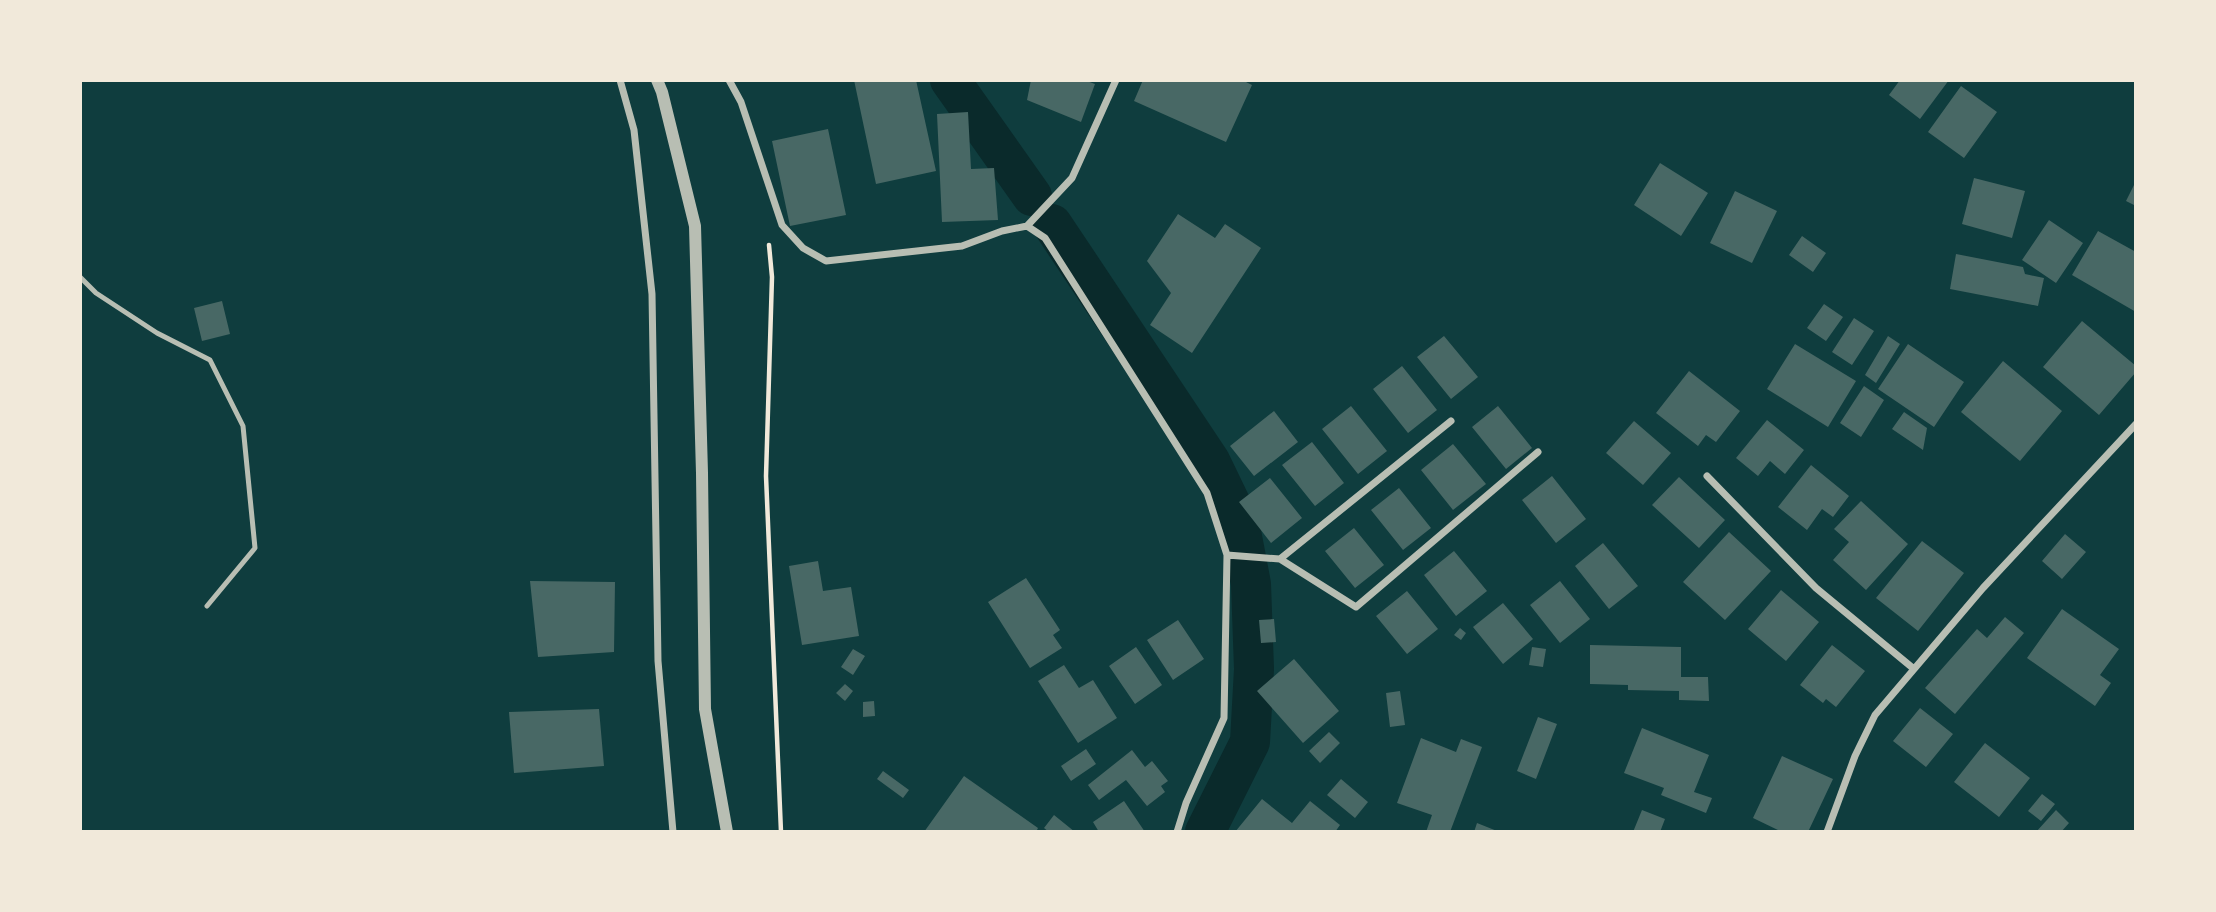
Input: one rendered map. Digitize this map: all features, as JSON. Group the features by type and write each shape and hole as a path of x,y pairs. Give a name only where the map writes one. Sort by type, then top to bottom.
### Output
{"street":[{"path":"620,80 634,130 652,294 658,661 673,831"},
{"path":"657,80 695,226 705,709 727,831"},
{"path":"729,80 741,102 782,225 803,248 826,261 962,246 1002,231 1027,226 1072,178 1116,80"},
{"path":"1027,226 1045,238 1207,493 1231,555 1224,718 1186,803 1177,831"},
{"path":"1280,559 1451,421"},
{"path":"1827,831 1855,756 1875,715 1983,588 2136,424"},
{"path":"1231,555 1280,559 1356,607 1538,452"},
{"path":"1707,476 1816,588 1914,669"}],"lane":[{"path":"80,277 96,293 157,333 210,360 243,426 255,548 207,606"}],"path":[{"path":"769,236 772,277 766,476 781,831"}],"building":[{"path":"854,80 916,80 936,171 876,184"},
{"path":"1031,80 1084,80 1095,84 1081,122 1027,100"},
{"path":"1143,80 1242,80 1252,85 1226,142 1134,101"},
{"path":"1900,80 1949,80 1920,119 1889,95"},
{"path":"1961,86 1997,112 1964,158 1928,132"},
{"path":"968,112 971,169 994,168 998,220 942,222 937,114"},
{"path":"828,129 846,215 790,226 772,141"},
{"path":"1660,163 1708,193 1681,236 1634,205"},
{"path":"1974,178 2025,191 2012,238 1962,224"},
{"path":"2136,181 2136,206 2126,201"},
{"path":"1735,191 1777,211 1752,263 1710,243"},
{"path":"1178,214 1215,238 1225,224 1261,248 1192,353 1150,325 1171,293 1147,261"},
{"path":"2049,220 2083,243 2056,283 2022,260"},
{"path":"2098,231 2136,252 2136,312 2072,275"},
{"path":"1802,236 1826,253 1813,272 1789,255"},
{"path":"1956,254 2023,267 2025,274 2044,278 2038,306 1950,289"},
{"path":"222,301 230,334 202,341 194,308"},
{"path":"1824,304 1843,317 1826,341 1807,328"},
{"path":"1854,318 1874,331 1852,365 1832,352"},
{"path":"2082,321 2136,366 2136,372 2099,415 2043,367"},
{"path":"1444,336 1478,377 1451,399 1417,357"},
{"path":"1888,336 1900,344 1876,383 1865,375"},
{"path":"1795,344 1856,381 1828,427 1767,389"},
{"path":"1908,344 1964,382 1934,427 1878,389"},
{"path":"2003,361 2062,411 2020,461 1961,412"},
{"path":"1402,366 1437,410 1408,433 1373,389"},
{"path":"1689,371 1740,411 1716,442 1706,435 1698,446 1656,413"},
{"path":"1864,386 1884,400 1861,437 1840,423"},
{"path":"1351,406 1387,451 1358,474 1322,429"},
{"path":"1498,406 1532,448 1506,469 1472,427"},
{"path":"1274,411 1298,442 1254,476 1230,446"},
{"path":"1904,412 1927,428 1923,450 1892,429"},
{"path":"1767,420 1804,450 1785,474 1770,461 1758,476 1736,458"},
{"path":"1634,421 1671,453 1643,485 1606,453"},
{"path":"1312,442 1344,483 1315,506 1282,465"},
{"path":"1453,444 1486,484 1453,510 1421,470"},
{"path":"1811,465 1849,496 1833,517 1822,509 1807,530 1778,507"},
{"path":"1552,476 1586,519 1556,543 1522,500"},
{"path":"1679,477 1725,520 1699,548 1652,505"},
{"path":"1270,478 1302,518 1271,543 1239,502"},
{"path":"1399,488 1431,528 1403,550 1371,510"},
{"path":"1861,501 1908,544 1866,590 1833,560 1849,542 1834,529"},
{"path":"1354,528 1384,565 1355,588 1325,551"},
{"path":"1729,532 1771,571 1725,620 1683,582"},
{"path":"2065,534 2086,552 2062,579 2042,561"},
{"path":"1922,541 1964,573 1918,631 1876,598"},
{"path":"1603,543 1638,586 1609,609 1575,566"},
{"path":"1454,551 1487,591 1456,616 1424,575"},
{"path":"818,561 823,591 851,587 859,636 802,645 789,566"},
{"path":"1026,578 1060,630 1053,635 1062,648 1030,668 988,602"},
{"path":"530,581 615,582 614,652 538,657"},
{"path":"1560,581 1590,619 1560,643 1530,605"},
{"path":"1781,590 1819,622 1786,661 1748,629"},
{"path":"1407,591 1438,629 1407,654 1376,616"},
{"path":"1503,603 1533,639 1503,664 1473,627"},
{"path":"2062,609 2119,649 2100,675 2111,683 2095,706 2027,658"},
{"path":"2005,617 2024,633 1955,714 1925,688 1977,629 1987,638"},
{"path":"1274,619 1276,642 1261,643 1259,620"},
{"path":"1178,620 1204,659 1173,680 1147,640"},
{"path":"1460,628 1466,633 1461,640 1454,635"},
{"path":"1590,645 1681,647 1681,677 1708,677 1709,701 1679,700 1679,691 1628,690 1628,685 1590,684"},
{"path":"1832,645 1865,671 1836,707 1826,699 1823,703 1800,685"},
{"path":"1136,647 1162,685 1135,704 1109,666"},
{"path":"1532,647 1546,649 1543,667 1529,665"},
{"path":"853,649 865,656 853,675 841,667"},
{"path":"1294,659 1339,711 1303,743 1257,691"},
{"path":"1064,665 1079,688 1093,680 1117,718 1078,743 1038,681"},
{"path":"845,684 853,691 845,701 836,693"},
{"path":"1400,691 1405,725 1390,727 1386,693"},
{"path":"874,701 875,716 863,717 863,702"},
{"path":"1920,708 1953,734 1926,767 1893,741"},
{"path":"599,709 604,766 514,773 509,712"},
{"path":"1538,717 1557,724 1536,779 1517,771"},
{"path":"1642,728 1709,755 1694,792 1712,798 1706,813 1661,795 1664,788 1624,773"},
{"path":"1329,732 1340,743 1320,763 1309,751"},
{"path":"1421,738 1456,752 1461,739 1482,747 1450,832 1426,832 1432,815 1397,803"},
{"path":"1985,743 2030,778 1999,817 1954,782"},
{"path":"1086,749 1096,764 1071,781 1061,766"},
{"path":"1132,750 1145,767 1152,761 1168,781 1161,786 1165,792 1147,806 1126,780 1099,800 1088,785"},
{"path":"1782,756 1833,779 1808,832 1782,832 1753,818"},
{"path":"883,771 909,790 903,798 877,779"},
{"path":"964,776 1038,828 1036,832 924,832"},
{"path":"1341,779 1368,802 1355,818 1327,795"},
{"path":"2042,794 2055,804 2041,821 2028,811"},
{"path":"1262,799 1292,823 1310,801 1340,825 1335,832 1235,832"},
{"path":"1124,801 1145,832 1099,832 1093,822"},
{"path":"1642,810 1665,819 1660,832 1633,832"},
{"path":"2056,810 2069,823 2061,832 2036,832"},
{"path":"1054,815 1075,832 1049,832 1044,828"},
{"path":"1477,823 1497,831 1497,832 1474,832"}],"waterway":[{"path":"950,80 1032,196"},
{"path":"1052,224 1210,461 1239,521 1251,584 1254,669 1250,742 1205,832"}]}
